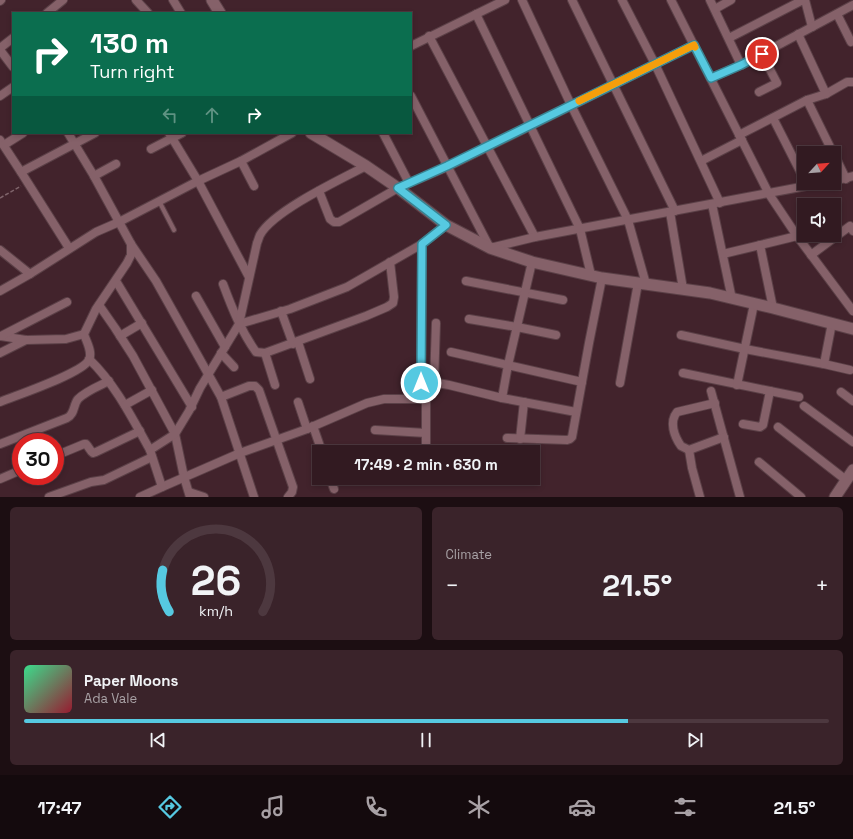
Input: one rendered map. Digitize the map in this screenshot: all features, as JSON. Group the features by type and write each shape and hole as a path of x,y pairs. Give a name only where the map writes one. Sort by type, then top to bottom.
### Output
{"street":[{"path":"50,12 63,0"},
{"path":"136,0 147,12"},
{"path":"173,0 181,12"},
{"path":"212,0 219,12"},
{"path":"412,45 505,0"},
{"path":"522,0 628,220 642,283 620,382"},
{"path":"572,0 614,85 673,212 683,289"},
{"path":"622,0 655,64 701,161 716,203 723,254 732,299"},
{"path":"671,0 769,194 797,236 723,254"},
{"path":"710,0 741,65"},
{"path":"715,9 731,0"},
{"path":"728,38 804,0 812,27"},
{"path":"711,78 741,65 853,6"},
{"path":"476,14 580,229 596,277 589,342 572,437 570,439 507,438"},
{"path":"837,14 851,42"},
{"path":"845,30 853,25"},
{"path":"798,34 826,94"},
{"path":"429,36 535,238"},
{"path":"12,39 0,49 12,66"},
{"path":"318,191 330,219 339,222 398,188 530,126 694,45"},
{"path":"759,92 777,83 762,54"},
{"path":"701,161 773,118 807,100 826,94 847,82 853,82"},
{"path":"0,96 12,88"},
{"path":"412,98 490,248"},
{"path":"807,100 830,146"},
{"path":"773,118 797,165"},
{"path":"22,134 3,147 28,182 68,248"},
{"path":"69,134 94,176 131,244 156,281 221,397 254,497"},
{"path":"21,172 92,134"},
{"path":"0,291 30,274 68,248 96,232 120,222 198,181 241,161 290,134"},
{"path":"314,134 366,166 398,188 446,225 490,248 532,262 596,277 683,289 773,308 853,329"},
{"path":"384,134 409,183"},
{"path":"151,149 170,136 198,181 249,277"},
{"path":"241,161 254,186"},
{"path":"94,176 116,164"},
{"path":"841,164 850,177"},
{"path":"49,497 90,482 104,480 151,454 175,434 192,407 208,374 239,324 260,234 268,224 293,206 366,166"},
{"path":"490,248 580,229 769,194 797,186"},
{"path":"239,324 281,311 347,287 422,244 446,225"},
{"path":"811,255 852,227"},
{"path":"801,242 853,311"},
{"path":"0,402 79,369 86,364 89,359 90,352 84,334 99,305 116,281 131,255 131,244"},
{"path":"422,244 426,445"},
{"path":"760,244 773,308"},
{"path":"0,250 30,274"},
{"path":"223,284 239,324 256,352 265,353 366,316 393,303 394,297 390,262"},
{"path":"502,398 508,365 532,262"},
{"path":"116,281 192,407"},
{"path":"466,281 563,300"},
{"path":"196,296 223,350 234,367"},
{"path":"1,336 67,302"},
{"path":"737,385 754,304"},
{"path":"99,305 120,336 152,390 175,434 184,477 190,495 204,497"},
{"path":"281,311 310,379"},
{"path":"469,319 517,327 556,336"},
{"path":"120,336 142,323"},
{"path":"434,383 436,323"},
{"path":"824,364 832,324"},
{"path":"1,336 26,340 66,339 84,334"},
{"path":"681,334 745,349 850,370"},
{"path":"0,353 26,340"},
{"path":"451,352 582,382"},
{"path":"265,353 275,385"},
{"path":"89,359 109,381 140,431 151,454 162,487"},
{"path":"683,374 799,397"},
{"path":"0,444 71,416 77,401 81,397 109,381"},
{"path":"140,497 240,453 310,427 367,403 384,399 424,398 428,395 429,383 576,412"},
{"path":"221,397 249,386 255,386 259,390 275,440 293,487 292,492 288,497"},
{"path":"125,405 152,390"},
{"path":"711,391 740,497"},
{"path":"743,424 760,427 763,425 770,391"},
{"path":"841,392 853,401"},
{"path":"298,402 319,445"},
{"path":"520,439 524,402"},
{"path":"715,403 677,412 673,417 672,423 678,443 689,450 724,437"},
{"path":"804,406 853,442"},
{"path":"778,427 850,475 835,497"},
{"path":"375,430 426,433"},
{"path":"64,452 86,444 93,453 140,431"},
{"path":"689,450 700,497"},
{"path":"759,462 801,497"},
{"path":"0,479 12,474"},
{"path":"333,485 334,489"}],"lane":[{"path":"159,201 174,230"}],"path":[{"path":"0,198 28,182"}],"slow traffic":[{"path":"579,101 694,45 695,47"}],"route":[{"path":"421,383 422,244 446,225 398,188 447,166 694,45 711,78 762,54"}]}
